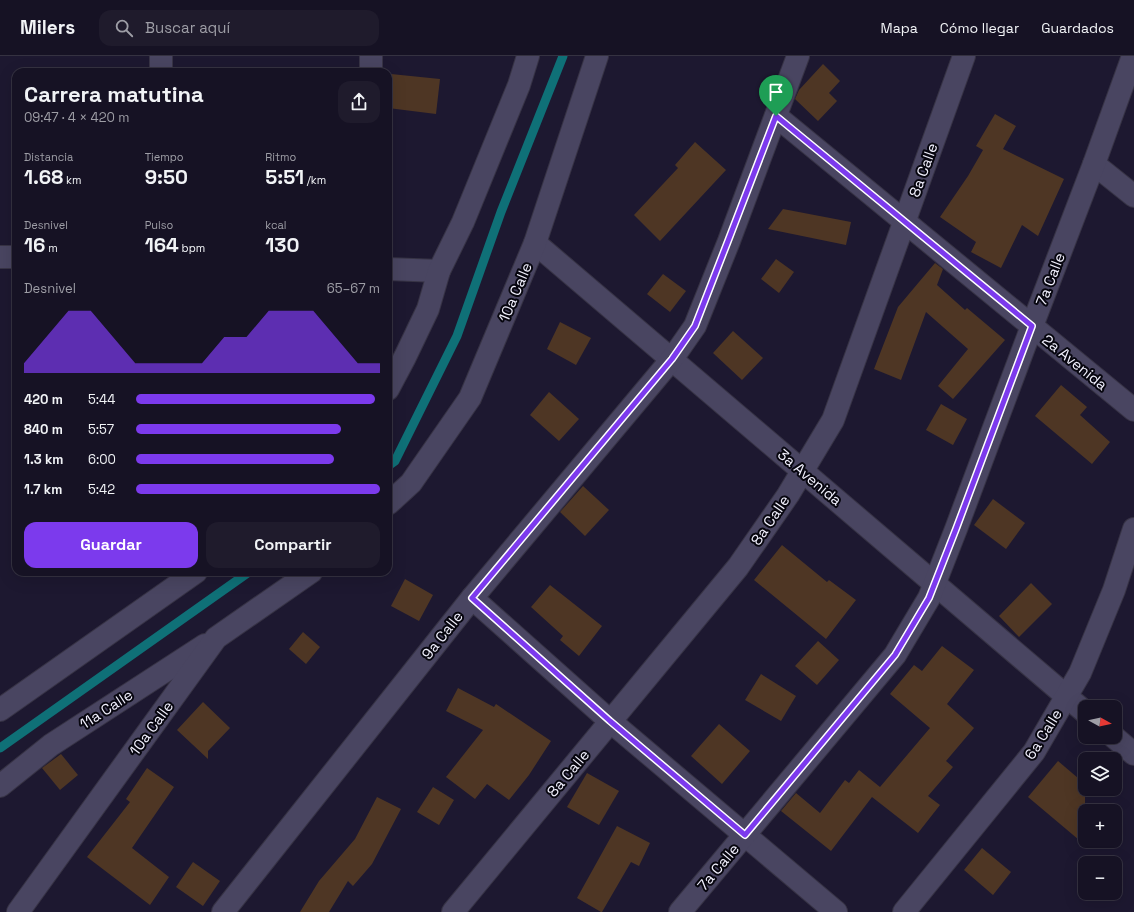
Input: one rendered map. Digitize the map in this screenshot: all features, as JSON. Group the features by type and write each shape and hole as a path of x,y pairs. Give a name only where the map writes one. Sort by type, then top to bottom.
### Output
{"street":[{"path":"161,56 161,68"},
{"path":"370,68 371,56"},
{"path":"392,382 428,309 439,271 463,222 518,86 528,56"},
{"name":"10a Calle","path":"392,500 411,483 470,398 536,243 597,56"},
{"name":"9a Calle","path":"223,912 472,598 672,359 695,326 798,56"},
{"name":"8a Calle","path":"453,912 738,566 788,495 833,420 964,56"},
{"name":"7a Calle","path":"680,912 895,655 929,598 1094,164 1133,56"},
{"name":"2a Avenida","path":"776,116 1134,410"},
{"path":"1094,164 1134,196"},
{"name":"3a Avenida","path":"536,243 1078,706"},
{"path":"0,257 12,257"},
{"path":"392,269 439,271"},
{"name":"6a Calle","path":"904,912 1034,752 1080,673 1114,590 1134,529"},
{"path":"0,710 183,576"},
{"name":"10a Calle","path":"18,912 216,638 305,576"},
{"path":"472,598 610,721 836,912"},
{"name":"11a Calle","path":"0,786 51,745 216,638"},
{"path":"1122,744 1134,754"}],"building":[{"path":"823,64 840,81 829,93 837,101 818,121 795,99 799,90"},
{"path":"392,74 440,79 436,114 392,108"},
{"path":"995,114 1016,126 1003,149 1064,179 1038,236 1022,225 1001,268 971,252 976,242 940,217 968,176 983,150 976,146"},
{"path":"695,142 726,170 660,241 634,215 678,168 675,165"},
{"path":"783,209 851,222 846,245 768,229"},
{"path":"776,259 794,272 779,293 761,279"},
{"path":"935,263 943,269 937,285 965,310 967,308 1005,340 953,399 938,386 968,349 926,312 901,380 874,369 898,307"},
{"path":"663,274 686,291 670,312 647,294"},
{"path":"560,322 591,338 576,365 547,349"},
{"path":"733,331 763,358 742,380 713,353"},
{"path":"1061,385 1087,407 1080,415 1110,442 1092,464 1035,416"},
{"path":"549,392 579,419 559,441 530,415"},
{"path":"941,404 967,419 953,445 926,430"},
{"path":"583,486 609,510 585,536 560,512"},
{"path":"993,499 1025,523 1006,549 974,525"},
{"path":"782,545 827,582 829,580 856,600 826,639 754,580"},
{"path":"405,579 433,595 419,621 391,606"},
{"path":"1031,583 1052,604 1019,637 999,616"},
{"path":"550,585 602,626 579,656 560,640 563,636 531,607"},
{"path":"303,632 320,647 306,664 289,649"},
{"path":"818,641 839,660 817,685 795,666"},
{"path":"942,646 974,670 947,704 974,728 946,761 953,767 928,796 940,805 918,833 872,797 831,851 781,811 796,793 820,813 845,780 849,783 859,770 880,787 930,728 890,694 914,665 922,671"},
{"path":"761,674 796,696 781,721 745,700"},
{"path":"458,688 494,707 496,704 551,741 529,775 509,800 487,784 475,799 446,777 483,730 446,711"},
{"path":"203,702 230,728 208,751 208,759 177,730"},
{"path":"719,724 750,751 722,784 691,756"},
{"path":"61,754 78,775 60,790 42,768"},
{"path":"1058,761 1078,778 1078,796 1085,796 1085,804 1078,804 1078,839 1028,797"},
{"path":"147,768 174,787 132,848 169,877 150,905 87,857 130,802 126,799"},
{"path":"587,773 619,791 599,825 567,807"},
{"path":"433,787 454,800 439,825 417,812"},
{"path":"377,797 401,809 372,864 353,886 348,881 329,912 300,912 319,881 355,839"},
{"path":"617,826 650,843 639,866 631,862 601,912 577,898"},
{"path":"982,848 1011,872 993,895 964,870"},
{"path":"193,862 220,881 203,906 176,887"}],"waterway":[{"path":"392,463 395,461 457,336 501,212 563,56"},
{"path":"0,748 243,576"}],"route":[{"path":"776,116 1032,326 929,598 895,655 745,835 610,721 472,598 672,359 695,326 776,116"}]}
